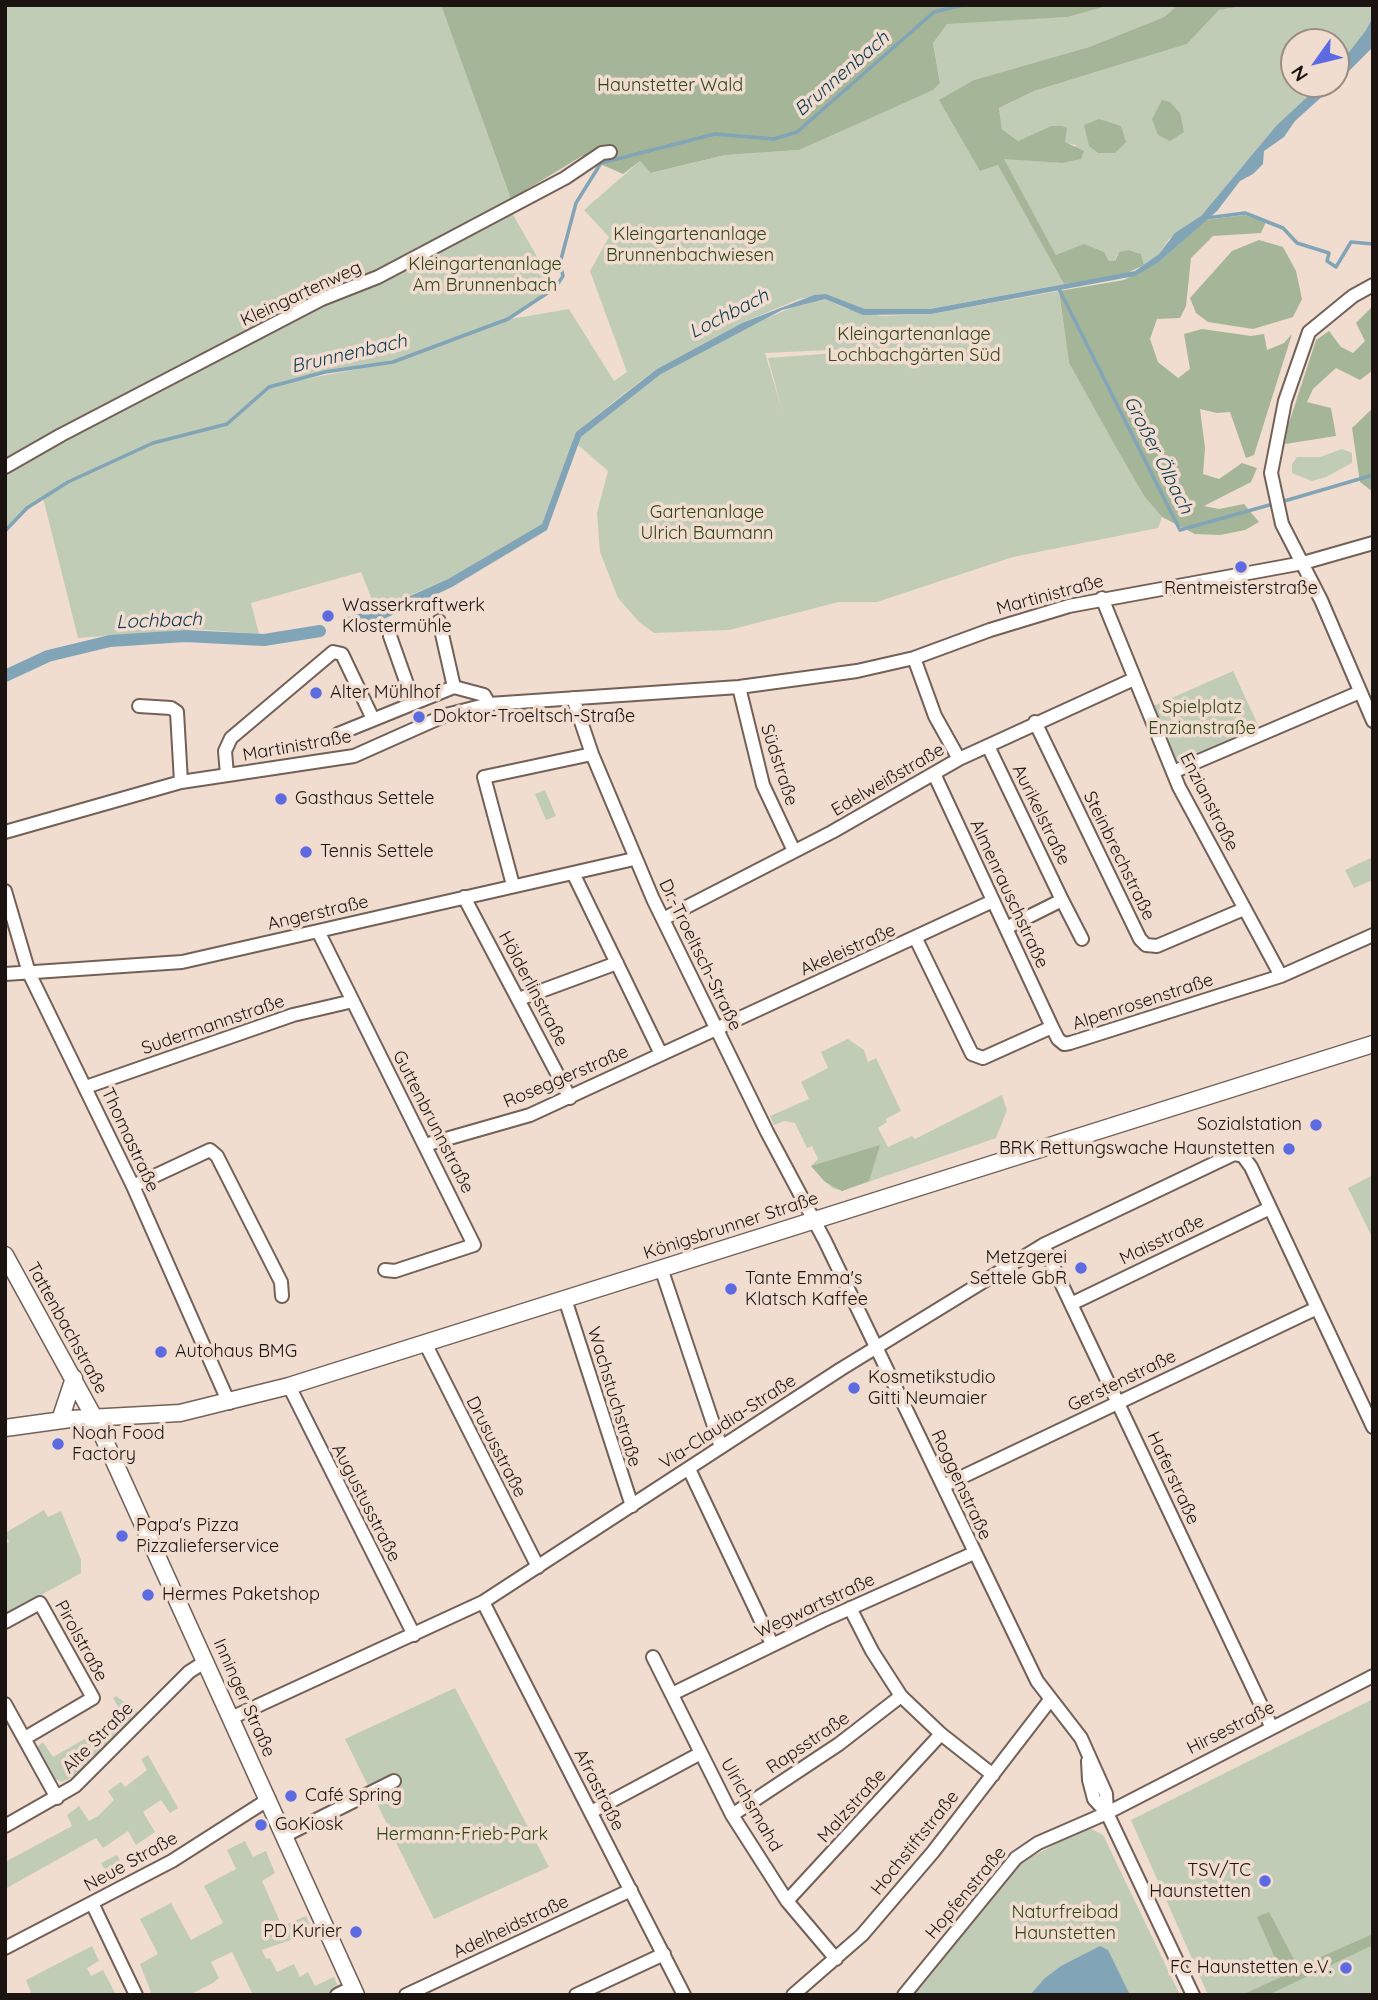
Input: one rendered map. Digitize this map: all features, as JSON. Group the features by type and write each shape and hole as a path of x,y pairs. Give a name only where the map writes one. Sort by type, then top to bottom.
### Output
{"main road":[{"name":"Königsbrunner Straße","path":"5,1428 60,1420 180,1413 229,1403 1373,1044"},
{"name":"Tattenbachstraße","path":"5,1255 95,1419"},
{"path":"60,1420 74,1378"},
{"name":"Inninger Straße","path":"95,1419 354,1991"}],"street":[{"name":"Kleingartenweg","path":"5,467 322,299 378,277 565,178 602,153 610,152"},
{"path":"1373,285 1353,296 1309,332 1285,401 1271,473 1278,513 1373,721"},
{"name":"Martinistraße","path":"5,832 181,782 354,756 446,715 489,704 739,687 857,671 915,658 1026,618 1102,598 1303,563 1373,543"},
{"name":"Enzianstraße","path":"1102,598 1173,772 1281,976"},
{"path":"439,621 454,687 484,695 489,704"},
{"path":"390,636 414,701"},
{"name":"Martinistraße","path":"227,775 225,751 231,738 333,652 342,654 373,719"},
{"path":"915,658 934,716 959,760"},
{"name":"Edelweißstraße","path":"663,919 935,776 959,760 1035,722 1134,679"},
{"name":"Martinistraße","path":"338,734 454,687"},
{"name":"Südstraße","path":"739,687 763,785 794,851"},
{"path":"1173,772 1360,692"},
{"name":"Dr.-Troeltsch-Straße","path":"573,698 634,859 813,1220"},
{"path":"139,706 171,708 177,712 181,782"},
{"name":"Steinbrechstraße","path":"1035,722 1140,939 1146,945 1157,946 1244,909"},
{"name":"Aurikelstraße","path":"988,746 1082,939"},
{"path":"513,886 484,777 592,754"},
{"name":"Almenrauschstraße","path":"935,776 1052,1027"},
{"name":"Angerstraße","path":"5,974 182,962 634,859"},
{"path":"573,873 662,1054"},
{"name":"Thomastraße","path":"5,891 29,973 133,1186 229,1403"},
{"name":"Hölderlinstraße","path":"464,897 570,1098"},
{"path":"1006,928 1062,900"},
{"name":"Akeleistraße","path":"716,1028 916,939 993,901"},
{"name":"Guttenbrunnstraße","path":"318,931 474,1245 395,1271 385,1270"},
{"name":"Alpenrosenstraße","path":"916,939 972,1054 983,1058 1052,1027 1064,1044 1070,1043 1281,976 1373,935"},
{"path":"519,999 617,962"},
{"name":"Sudermannstraße","path":"86,1087 293,1015 353,1001"},
{"name":"Roseggerstraße","path":"425,1145 530,1115 716,1028"},
{"path":"133,1186 210,1150 217,1156 277,1272 282,1296"},
{"name":"Via-Claudia-Straße","path":"231,1717 483,1602 876,1348 1043,1245 1234,1154 1243,1156 1270,1208"},
{"path":"1270,1208 1373,1427"},
{"name":"Maisstraße","path":"1071,1304 1270,1208"},
{"name":"Roggenstraße","path":"813,1220 1037,1681 1050,1700 1072,1723 1105,1794 1107,1812 1193,1995"},
{"name":"Haferstraße","path":"1043,1245 1271,1726"},
{"path":"661,1268 721,1447"},
{"name":"Wachstuchstraße","path":"565,1299 632,1506"},
{"name":"Gerstenstraße","path":"943,1486 1317,1308"},
{"name":"Drususstraße","path":"425,1343 538,1567"},
{"name":"Augustusstraße","path":"289,1386 414,1634"},
{"path":"689,1469 772,1644"},
{"name":"Wegwartstraße","path":"672,1694 772,1644 974,1553"},
{"name":"Afrastraße","path":"483,1602 684,1995"},
{"name":"Pirolstraße","path":"5,1622 40,1603 93,1698 25,1738"},
{"path":"850,1608 872,1651 901,1696 941,1734 993,1775"},
{"name":"Ulrichsmahd","path":"653,1657 732,1815 787,1901 836,1959"},
{"name":"Alte Straße","path":"6,1825 57,1798 83,1779 189,1672 206,1661"},
{"name":"Hirsestraße","path":"1107,1812 1373,1676"},
{"name":"Rapsstraße","path":"732,1815 839,1744 901,1696"},
{"name":"Hochstiftstraße","path":"793,1995 862,1935 993,1775 1050,1700"},
{"path":"5,1704 57,1798"},
{"name":"Malzstraße","path":"787,1901 941,1734"},
{"path":"591,1812 701,1754"},
{"path":"285,1835 394,1781"},
{"name":"Neue Straße","path":"5,1948 172,1861 269,1799"},
{"name":"Hopfenstraße","path":"904,1995 1016,1858 1038,1843 1107,1812"},
{"name":"Adelheidstraße","path":"406,1995 631,1890"},
{"path":"92,1903 136,1995"},
{"path":"576,1995 664,1954"},
{"path":"337,1995 354,1991"}],"green space":[{"path":"5,5 441,5 511,199 508,206 555,288 510,319 569,309 614,381 627,372 590,271 609,237 584,210 640,161 652,173 725,155 799,150 940,82 933,43 947,23 1068,17 1110,5 1178,5 1164,17 1089,47 974,80 998,164 1064,284 930,309 865,309 826,294 799,299 742,323 657,369 576,432 542,524 448,579 376,610 361,572 251,603 259,634 194,629 78,638 43,498 27,508 5,531","holes":["373,366 285,383 325,372"]},
{"name":"Haunstetter Wald","path":"441,5 1110,5 1068,17 947,24 933,43 940,83 933,90 799,150 725,155 651,173 640,161 623,174 582,156 511,199"},
{"path":"1178,5 1249,5 1219,10 1187,44 1034,91 999,108 1002,129 1018,141 1051,126 1062,126 1067,128 1065,142 1084,151 1081,159 1062,163 1004,159 1056,255 1084,244 1104,252 1109,261 1115,261 1119,252 1129,250 1141,254 1144,265 1123,275 1064,284 998,165 980,171 939,100 974,80 1089,47 1164,17"},
{"path":"1249,5 1373,5 1373,17 1350,51 1350,28 1280,28 1280,98 1306,98 1276,126 1201,216 1169,239 1159,254 1144,265 1141,254 1129,250 1117,254 1115,261 1109,261 1104,252 1056,255 1003,158 1062,163 1076,145 1065,143 1064,135 1051,126 1018,141 1002,129 999,108 1034,91 1187,44 1219,10"},
{"path":"1162,100 1170,102 1180,113 1184,132 1170,141 1158,135 1152,119"},
{"path":"1099,119 1121,126 1126,142 1115,153 1098,153 1089,146 1084,125"},
{"path":"1244,215 1266,222 1261,233 1213,236 1191,258 1186,306 1180,318 1157,319 1150,339 1158,362 1178,378 1190,369 1184,334 1202,329 1251,336 1264,334 1267,350 1284,343 1292,334 1254,455 1246,458 1230,412 1217,413 1200,409 1205,448 1203,474 1219,479 1242,463 1257,468 1251,482 1204,506 1219,509 1244,504 1259,522 1245,530 1220,535 1195,534 1162,517 1144,496 1112,440 1069,363 1059,291 1124,280 1159,262 1206,220"},
{"path":"1259,240 1283,247 1296,271 1302,299 1293,317 1253,329 1208,322 1196,313 1190,298 1232,251"},
{"path":"1059,291 1069,363 1144,496 1162,517 1158,528 1013,557 877,602 839,602 729,630 654,633 639,622 618,598 600,552 597,513 608,471 578,445 581,437 661,374 744,328 802,303 825,299 847,309 882,316 931,314","holes":["852,349 852,365 838,360 836,353 768,358 783,413 765,353"]},
{"path":"1373,306 1373,370 1360,380 1336,368 1313,389 1307,402 1331,408 1336,436 1285,444 1288,426 1316,340 1329,331 1341,347 1353,353 1365,341 1356,323"},
{"path":"1373,408 1373,492 1360,482 1352,428"},
{"path":"1342,449 1352,453 1352,463 1326,477 1312,481 1292,473 1292,464 1297,457 1320,457"},
{"name":"Spielplatz Enzianstraße","path":"1233,671 1259,727 1183,761 1173,762 1149,708"},
{"path":"545,790 556,816 546,820 535,794"},
{"path":"1373,857 1373,880 1354,888 1345,870"},
{"path":"848,1039 864,1050 868,1062 876,1058 901,1111 886,1119 887,1122 878,1128 888,1147 912,1136 915,1139 1002,1095 1007,1110 996,1138 842,1191 832,1188 811,1166 818,1159 812,1146 807,1148 795,1123 784,1121 774,1125 770,1116 809,1099 801,1082 828,1068 821,1052"},
{"path":"880,1145 869,1181 842,1191 825,1182 811,1166"},
{"path":"1373,1175 1373,1239 1348,1188"},
{"path":"44,1510 48,1517 61,1511 81,1560 81,1573 5,1615 5,1544 9,1542 5,1533"},
{"name":"Hermann-Frieb-Park","path":"455,1688 549,1867 434,1919 345,1739"},
{"path":"116,1696 139,1713 76,1775 62,1782 55,1779 36,1748 43,1742 53,1757 95,1733 93,1730 122,1713 113,1698"},
{"name":"TSV/TC Haunstetten","path":"1373,1699 1373,1995 1208,1995 1131,1820"},
{"path":"148,1755 178,1808 170,1813 161,1800 143,1812 155,1832 136,1845 128,1831 103,1848 96,1838 5,1889 5,1862 72,1826 67,1815 79,1806 89,1821 98,1816 114,1800 108,1791 121,1782 125,1787 147,1770 141,1759"},
{"name":"Naturfreibad Haunstetten","path":"1088,1827 1103,1835 1180,1995 913,1995 1022,1862"},
{"path":"245,1841 253,1857 266,1851 275,1873 262,1881 282,1926 306,1916 313,1932 262,1950 266,1959 270,1958 277,1972 294,1964 300,1977 308,1972 315,1986 334,1977 339,1989 329,1995 253,1995 232,1952 211,1962 219,1978 213,1983 189,1995 152,1995 140,1964 158,1954 140,1919 171,1903 191,1940 223,1923 204,1886 236,1869 227,1850"},
{"path":"117,1855 126,1872 110,1880 101,1863"},
{"path":"1269,1912 1298,1967 1373,1934 1373,1945 1268,1995 1242,1995 1283,1976 1257,1917"},
{"path":"92,1946 99,1961 87,1968 91,1976 103,1970 115,1993 32,1995 26,1980"}],"water":[{"path":"1373,17 1373,47 1350,70 1350,51"},
{"path":"1306,98 1320,98 1295,121 1284,137 1264,151 1263,164 1240,181 1217,211 1159,262 1135,276 931,314 863,315 825,299 782,310 661,374 581,437 547,530 452,587 371,625 344,632 341,619 390,605 448,579 542,524 576,432 657,369 742,323 814,295 826,294 865,309 930,309 1135,271 1159,254 1175,233 1201,216 1276,126"},
{"path":"1100,1946 1108,1950 1130,1995 1030,1995 1045,1978 1061,1966"}],"waterway":[{"name":"Brunnenbach","path":"5,531 27,508 68,482 153,443 227,424 269,387 325,372 393,362 508,319 555,288 563,276 560,263 576,203 601,163 715,134 774,139 797,132 934,12 963,5"},
{"path":"1206,218 1245,213 1283,228 1297,243 1329,253 1327,261 1336,267 1351,242 1373,244"},
{"name":"Großer Ölbach","path":"1059,289 1180,530 1273,504"},
{"name":"Großer Ölbach","path":"1281,502 1373,475"},
{"name":"Lochbach","path":"5,676 48,656 110,641 185,636 264,640 320,631"}],"place":[{"name":"Rentmeisterstraße","path":"1241,567"},
{"name":"Wasserkraftwerk Klostermühle","path":"328,616"},
{"name":"Alter Mühlhof","path":"316,693"},
{"name":"Doktor-Troeltsch-Straße","path":"419,717"},
{"name":"Gasthaus Settele","path":"281,799"},
{"name":"Tennis Settele","path":"306,852"},
{"name":"Sozialstation","path":"1316,1125"},
{"name":"BRK Rettungswache Haunstetten","path":"1289,1149"},
{"name":"Metzgerei Settele GbR","path":"1081,1268"},
{"name":"Tante Emma's Klatsch Kaffee","path":"731,1289"},
{"name":"Autohaus BMG","path":"161,1352"},
{"name":"Kosmetikstudio Gitti Neumaier","path":"854,1388"},
{"name":"Noah Food Factory","path":"58,1444"},
{"name":"Papa's Pizza Pizzalieferservice","path":"122,1536"},
{"name":"Hermes Paketshop","path":"148,1595"},
{"name":"Café Spring","path":"291,1796"},
{"name":"GoKiosk","path":"261,1825"},
{"name":"TSV/TC Haunstetten","path":"1265,1881"},
{"name":"PD Kurier","path":"356,1932"},
{"name":"FC Haunstetten e.V.","path":"1346,1968"}],"park label":[{"name":"Kleingartenanlage Brunnenbachwiesen","path":"690,245"},
{"name":"Kleingartenanlage Am Brunnenbach","path":"485,275"},
{"name":"Kleingartenanlage Lochbachgärten Süd","path":"914,345"},
{"name":"Gartenanlage Ulrich Baumann","path":"707,523"}]}
